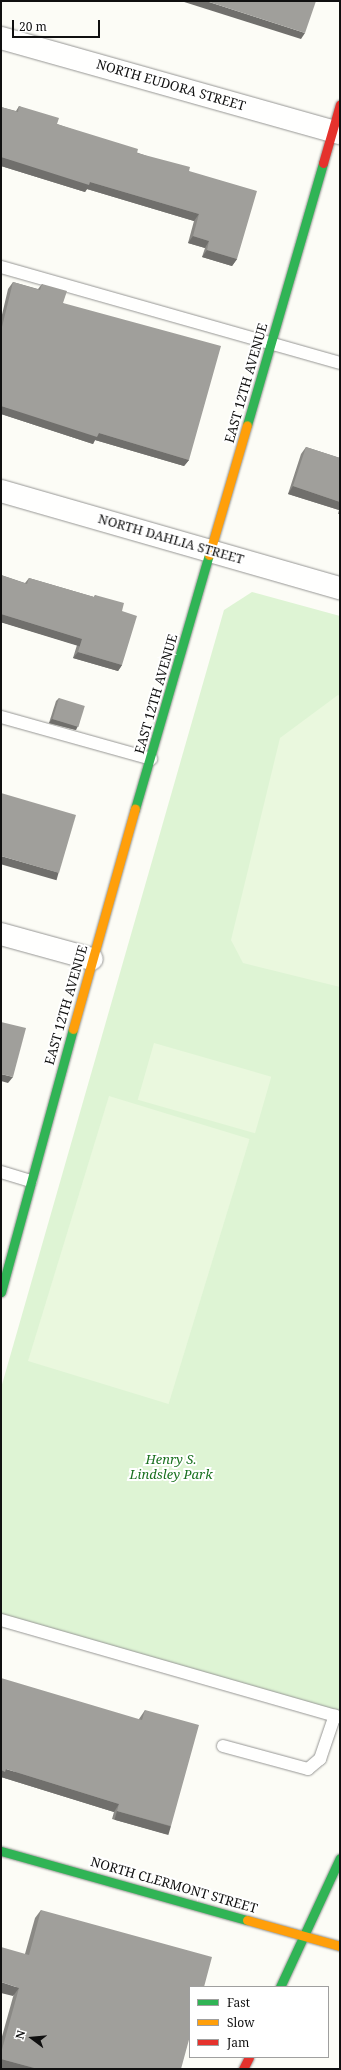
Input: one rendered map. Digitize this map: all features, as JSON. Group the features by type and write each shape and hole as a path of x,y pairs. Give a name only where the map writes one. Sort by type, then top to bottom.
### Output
{"street":[{"name":"NORTH EUDORA STREET","path":"1,38 336,132"},
{"name":"EAST 12TH AVENUE","path":"1,1292 92,959 271,344 336,132 340,104"},
{"name":"NORTH DAHLIA STREET","path":"1,491 340,588"},
{"path":"1,934 92,959"},
{"name":"NORTH CLERMONT STREET","path":"1,1851 340,1946"},
{"path":"280,1986 340,1858"},
{"path":"243,2069 248,2058"}],"lane":[{"path":"1,267 340,363"},
{"path":"1,717 151,759"},
{"path":"1,1172 32,1181"},
{"path":"1,1620 337,1716 320,1759 308,1769 223,1746"}],"green space":[{"name":"Henry S. Lindsley Park","path":"252,592 340,616 340,1717 1,1620 1,1388 224,610"},
{"path":"338,695 340,696 340,987 243,963 231,940 280,738"},
{"path":"154,1043 271,1077 255,1133 138,1100"},
{"path":"109,1096 250,1139 169,1404 28,1361"}],"building":[{"path":"206,1 316,1 305,33"},
{"path":"19,106 59,118 57,124 138,149 137,153 190,167 189,171 257,191 237,259 207,250 209,241 193,236 199,214 90,182 89,185 1,157 1,107 18,112"},
{"path":"13,282 40,290 42,284 67,291 63,303 221,346 189,460 99,433 97,437 1,406 1,331"},
{"path":"306,447 340,458 340,502 293,486"},
{"path":"1,575 27,584 29,578 94,597 95,595 124,603 122,611 137,616 122,665 78,652 82,639 1,614"},
{"path":"59,698 85,706 78,727 53,719"},
{"path":"1,793 76,815 59,873 1,856"},
{"path":"1,1022 26,1028 13,1077 1,1074"},
{"path":"1,1678 142,1720 145,1710 199,1725 171,1826 117,1811 119,1804 6,1769 5,1772 1,1770"},
{"path":"41,1910 212,1957 204,1986 189,1986 189,2040 181,2069 38,2069 1,2059 1,2053 19,1988 1,1982 1,1947 29,1955"}],"traffic: fast":[{"path":"247,425 323,163"},
{"path":"135,809 209,555"},
{"path":"1,1292 73,1029"},
{"path":"1,1851 247,1920"},
{"path":"280,1986 340,1858"}],"traffic: slow":[{"path":"209,555 247,425"},
{"path":"73,1029 135,809"},
{"path":"247,1920 340,1946"}],"traffic: jam":[{"path":"323,163 340,104"},
{"path":"243,2069 248,2058"}]}
